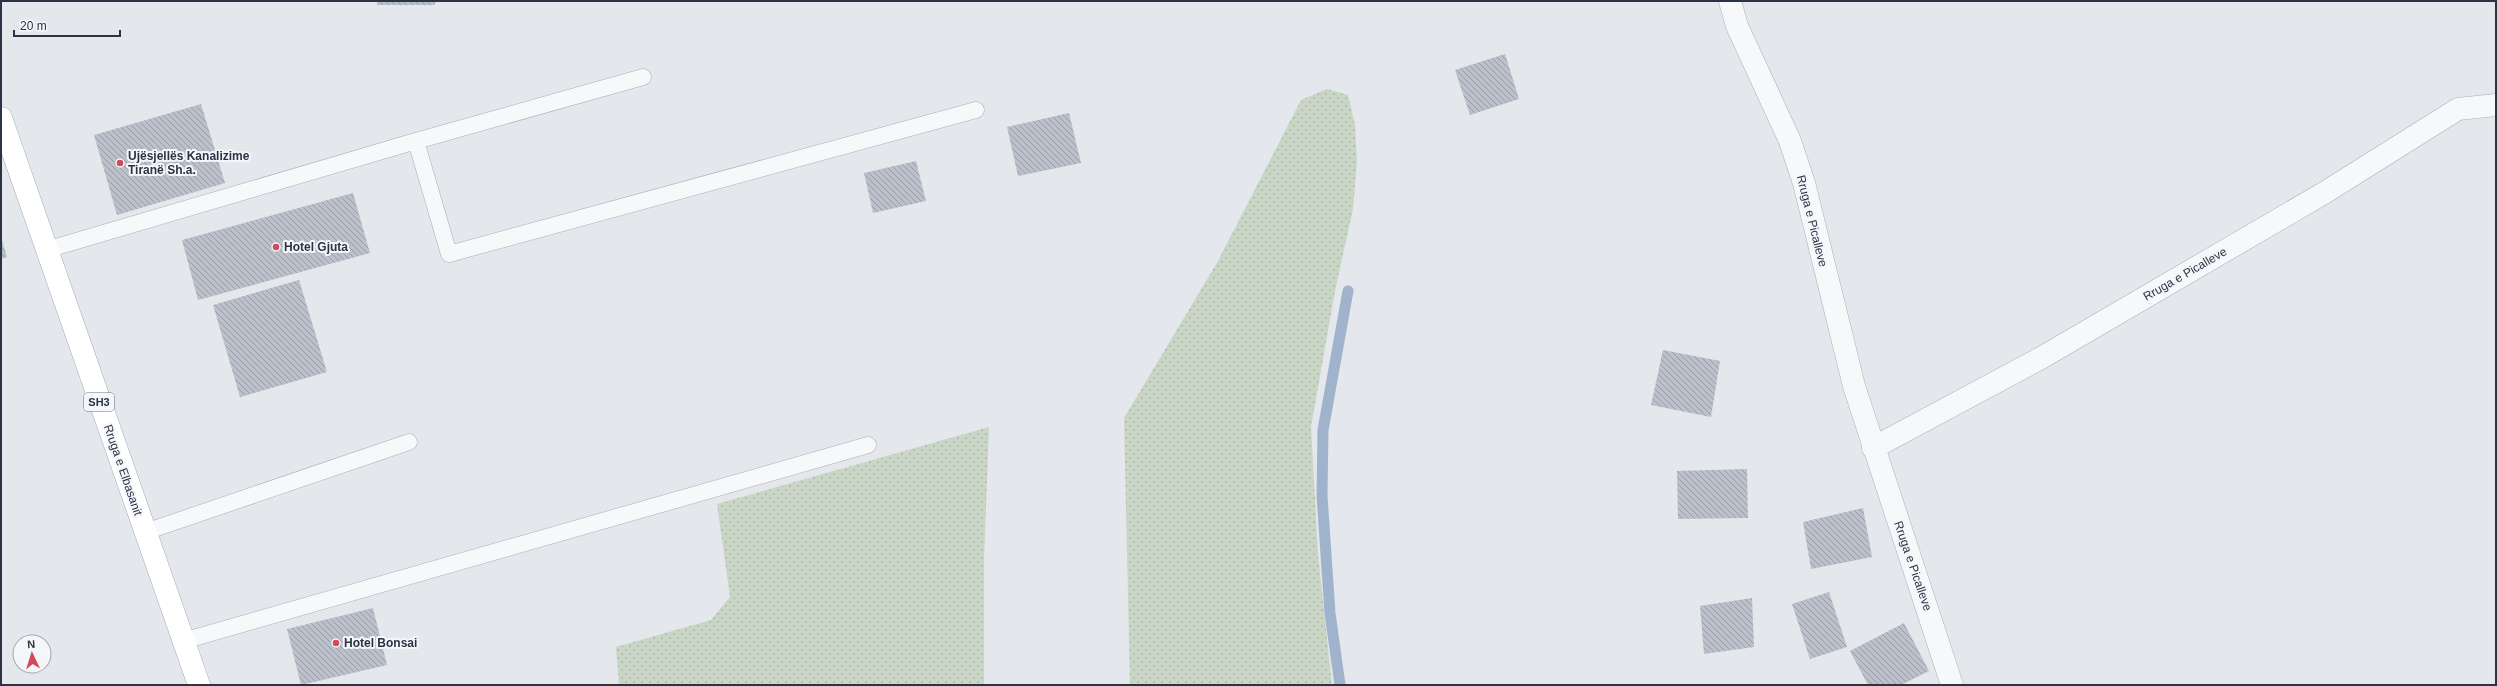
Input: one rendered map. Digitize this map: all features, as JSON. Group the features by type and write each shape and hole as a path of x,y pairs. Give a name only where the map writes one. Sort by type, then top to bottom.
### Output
{"main road":[{"name":"Rruga e Elbasanit","path":"1,118 199,685"}],"street":[{"name":"Rruga e Picalleve","path":"1730,1 1737,26 1790,141 1804,183 1854,386 1873,448 1952,685"},
{"name":"Rruga e Picalleve","path":"1873,448 2041,358 2324,193 2458,109 2496,105"}],"lane":[{"path":"46,250 416,141 643,77"},
{"path":"416,141 449,254 976,110"},
{"path":"145,532 409,442"},
{"path":"183,641 868,445"}],"green space":[{"path":"1327,89 1348,95 1355,125 1357,161 1353,209 1335,291 1311,427 1318,554 1332,685 1130,685 1124,418 1218,261 1301,100"},
{"path":"989,427 984,559 984,685 619,685 616,647 711,620 730,597 717,504"}],"building":[{"path":"377,1 435,1 435,5 377,5"},
{"path":"1505,54 1519,99 1470,115 1455,70"},
{"path":"201,104 225,183 117,215 94,135"},
{"path":"1069,113 1081,163 1018,176 1007,127"},
{"path":"916,161 926,201 873,213 864,173"},
{"name":"Hotel Gjuta","path":"353,193 370,253 198,300 182,240"},
{"path":"1,237 7,257 1,259"},
{"path":"299,280 327,372 240,397 213,305"},
{"path":"1663,350 1720,361 1711,417 1651,405"},
{"path":"1747,469 1748,518 1678,519 1677,471"},
{"path":"1863,508 1872,557 1811,569 1803,522"},
{"path":"1829,592 1847,647 1810,659 1792,604"},
{"path":"1752,598 1754,647 1704,654 1700,606"},
{"name":"Hotel Bonsai","path":"373,608 387,665 301,685 287,629"},
{"path":"1904,623 1929,671 1901,685 1868,685 1850,651"}],"waterway":[{"path":"1340,685 1330,613 1322,496 1323,430 1348,291"}],"place":[{"name":"Ujësjellës Kanalizime Tiranë Sh.a.","path":"120,163"},
{"name":"Hotel Gjuta","path":"276,247"},
{"name":"Hotel Bonsai","path":"336,643"}]}
